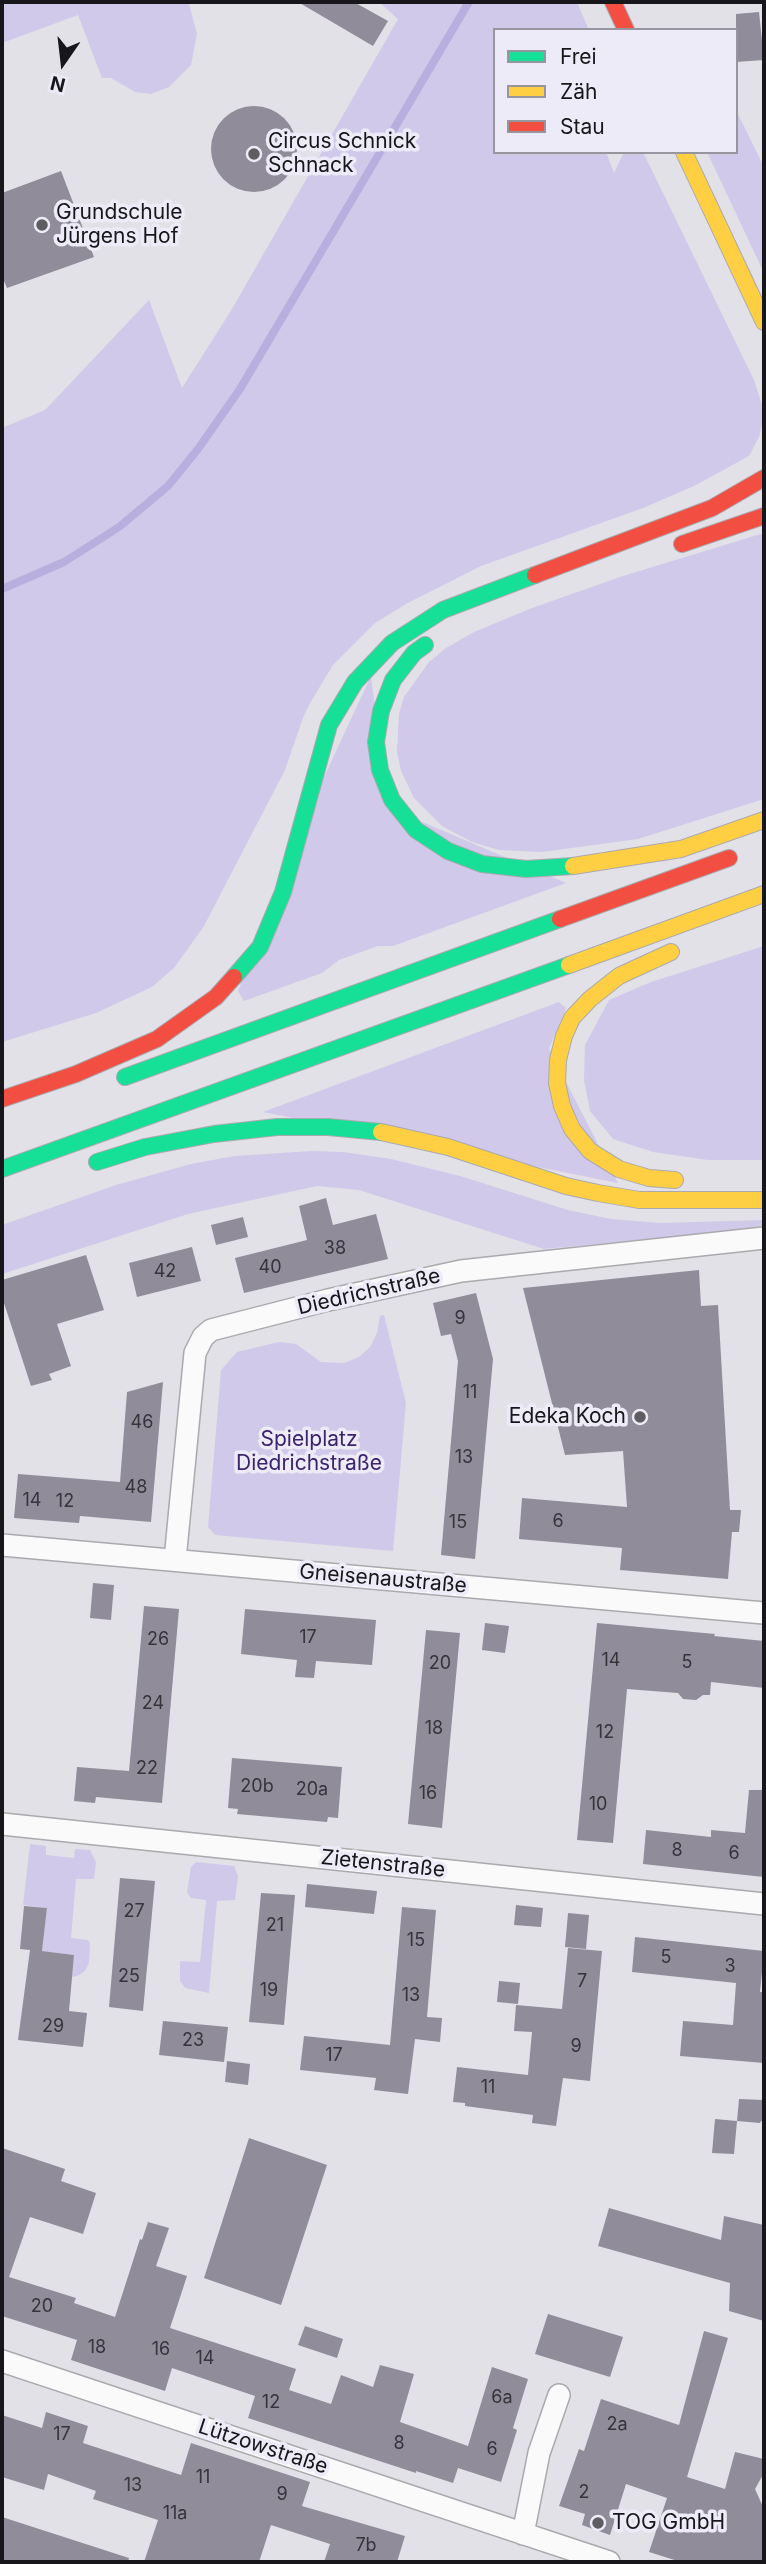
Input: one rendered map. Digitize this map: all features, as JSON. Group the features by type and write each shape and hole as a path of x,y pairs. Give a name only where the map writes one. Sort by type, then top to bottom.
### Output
{"main road":[{"path":"613,2 625,28"},
{"path":"685,154 764,323"},
{"path":"2,1099 76,1074 157,1039 216,997 260,947 283,892 329,725 355,682 392,643 443,610 712,508 764,478"},
{"path":"660,551 764,516"},
{"path":"434,638 414,653 393,680 381,710 376,743 380,770 392,800 416,830 448,851 482,863 526,869 586,865 681,849 764,820"},
{"path":"107,1084 739,855"},
{"path":"2,1169 764,894"},
{"path":"687,946 619,976 572,1018 558,1059 556,1083 572,1129 590,1151 619,1169 649,1178 692,1182"},
{"path":"85,1166 145,1147 214,1134 277,1127 328,1127 390,1133 448,1147 566,1186 639,1200 764,1200"}],"street":[{"name":"Diedrichstraße","path":"175,1560 195,1353 203,1337 211,1330 388,1286 461,1271 764,1238"},
{"name":"Gneisenaustraße","path":"2,1545 764,1612"},
{"name":"Zietenstraße","path":"2,1824 764,1904"},
{"name":"Lützowstraße","path":"2,2361 609,2562"},
{"path":"523,2534 539,2453 559,2395"}],"green space":[{"path":"2,2 189,4 197,34 191,65 169,87 151,94 135,92 111,78 102,78 78,15 2,43"},
{"path":"379,2 577,2 588,28 493,28 493,154 607,154 614,173 623,154 644,154 754,380 763,408 759,437 749,456 694,486 643,508 481,566 375,623 333,665 313,698 304,715 285,770 204,926 174,968 152,987 96,1013 2,1042 2,428 45,410 149,300 182,388 232,309 398,19"},
{"path":"738,114 764,167 764,273 708,154 738,154"},
{"path":"764,533 764,799 638,839 542,852 499,850 472,842 442,826 414,798 401,771 397,752 399,714 404,697 429,662 446,648 474,632 532,608 623,576"},
{"path":"371,676 387,807 566,883 393,946 378,946 339,960 322,973 244,1001 238,991 317,792"},
{"path":"764,946 764,1160 708,1160 653,1152 613,1139 590,1111 584,1080 585,1045 609,1000 651,982"},
{"path":"559,1002 566,1008 549,1049 618,1183 263,1112"},
{"path":"311,1151 343,1152 391,1159 460,1176 568,1210 611,1219 660,1223 764,1220 764,1225 741,1230 544,1249 359,1190 317,1186 188,1214 2,1274 2,1225 116,1185 191,1164 235,1156"},
{"name":"Spielplatz Diedrichstraße","path":"384,1315 406,1403 393,1551 215,1535 208,1527 221,1370 237,1352 279,1342 296,1344 321,1362 344,1363 359,1357 370,1347 377,1333 380,1316"},
{"path":"30,1844 46,1846 46,1855 74,1858 75,1849 90,1850 96,1862 94,1879 76,1879 71,1938 88,1940 90,1944 89,1963 85,1971 77,1976 72,1977 74,1955 42,1951 47,1908 23,1905"},
{"path":"196,1862 234,1866 238,1876 235,1900 217,1901 209,1993 185,1988 180,1981 180,1961 200,1962 206,1900 191,1898 187,1892 191,1867"}],"building":[{"path":"298,2 354,2 388,21 373,46"},
{"path":"759,12 764,60 738,62 736,14"},
{"name":"Circus Schnick Schnack","path":"254,106 278,113 290,125 297,149 290,173 278,185 254,192 230,185 218,173 211,149 218,125 230,113"},
{"name":"Grundschule Jürgens Hof","path":"61,171 94,257 7,288 2,276 2,193"},
{"path":"326,1198 333,1225 376,1214 388,1259 244,1293 235,1258 307,1240 299,1206"},
{"path":"243,1217 248,1237 216,1245 211,1225"},
{"path":"192,1247 201,1281 137,1297 129,1263"},
{"path":"86,1255 104,1310 57,1324 71,1366 49,1374 52,1380 31,1386 2,1297 2,1280"},
{"name":"Edeka Koch","path":"699,1270 701,1306 718,1305 730,1510 741,1510 739,1532 732,1532 728,1579 620,1570 622,1548 519,1539 522,1498 627,1507 623,1451 565,1455 523,1288"},
{"path":"476,1293 493,1359 475,1559 441,1555 458,1361 451,1334 441,1336 433,1303"},
{"path":"163,1382 151,1522 80,1516 79,1523 14,1518 18,1474 120,1482 127,1392"},
{"path":"93,1583 114,1585 111,1620 90,1618"},
{"path":"144,1606 179,1609 162,1803 96,1797 95,1803 74,1801 77,1767 129,1771"},
{"path":"245,1609 376,1620 372,1665 316,1661 314,1678 295,1677 297,1660 241,1654"},
{"path":"485,1623 509,1626 505,1653 482,1650"},
{"path":"597,1623 764,1641 764,1688 711,1682 710,1695 703,1695 696,1700 683,1699 678,1693 627,1689 613,1843 577,1840"},
{"path":"426,1630 460,1633 442,1828 408,1824"},
{"path":"232,1758 342,1767 338,1818 328,1817 327,1822 237,1814 238,1809 228,1808"},
{"path":"749,1790 764,1790 764,1877 643,1864 646,1830 711,1837 711,1830 745,1833"},
{"path":"120,1878 155,1881 143,2011 109,2007"},
{"path":"307,1884 377,1891 374,1914 305,1907"},
{"path":"261,1893 295,1895 284,2025 249,2022"},
{"path":"516,1905 543,1908 541,1927 514,1925"},
{"path":"24,1906 47,1908 42,1951 74,1955 69,2011 87,2013 83,2047 18,2040 30,1950 20,1949"},
{"path":"402,1907 436,1910 427,2017 442,2018 440,2042 415,2039 408,2094 374,2090 376,2078 300,2070 304,2036 390,2045"},
{"path":"568,1913 589,1915 586,1949 565,1947"},
{"path":"635,1937 764,1951 760,1992 764,1992 764,2063 680,2056 683,2021 733,2025 736,1983 632,1972"},
{"path":"568,1948 602,1951 590,2081 563,2078 556,2126 532,2123 533,2115 453,2102 457,2067 528,2075 532,2032 514,2031 516,2005 562,2009"},
{"path":"499,1981 520,1983 518,2004 497,2002"},
{"path":"163,2021 228,2027 224,2062 159,2055"},
{"path":"227,2061 250,2064 248,2085 225,2082"},
{"path":"739,2099 764,2100 764,2121 737,2121"},
{"path":"715,2119 737,2121 734,2154 712,2153"},
{"path":"249,2138 327,2165 281,2305 204,2278"},
{"path":"2,2148 65,2169 61,2181 96,2193 83,2234 30,2217 9,2277 76,2298 74,2303 115,2317 148,2222 169,2228 156,2266 187,2276 170,2328 296,2369 289,2390 331,2404 341,2375 373,2387 380,2365 414,2374 400,2422 468,2446 492,2367 528,2379 513,2428 517,2430 501,2482 458,2468 453,2483 248,2418 255,2396 172,2368 165,2391 71,2360 77,2340 2,2316"},
{"path":"609,2208 721,2240 724,2216 764,2225 764,2321 729,2311 730,2283 598,2246"},
{"path":"548,2314 623,2337 610,2377 535,2354"},
{"path":"305,2326 343,2339 337,2358 298,2345"},
{"path":"704,2331 728,2338 687,2477 725,2489 735,2452 764,2459 764,2473 755,2489 764,2509 764,2562 681,2562 649,2552 667,2498 626,2484 610,2535 582,2525 585,2514 559,2506 579,2449 584,2451 601,2399 679,2425"},
{"path":"46,2412 88,2426 83,2443 181,2475 191,2443 310,2482 302,2506 405,2536 397,2562 324,2562 330,2544 271,2525 259,2562 144,2562 158,2520 93,2499 96,2491 48,2474 44,2490 2,2477 2,2415 42,2428"},
{"path":"2,2517 129,2558 128,2562 2,2562"}],"waterway":[{"path":"2,589 64,562 119,527 168,486 198,449 240,389 469,2"}],"traffic: fast":[{"path":"234,977 260,947 283,892 329,725 355,682 392,643 443,610 535,575"},
{"path":"425,645 414,653 393,680 381,711 376,742 380,770 392,800 416,830 448,851 482,864 526,869 573,866"},
{"path":"125,1077 560,919"},
{"path":"2,1169 569,965"},
{"path":"97,1162 145,1147 214,1134 277,1127 328,1127 381,1132"}],"traffic: slow":[{"path":"685,154 764,322"},
{"path":"573,866 681,849 764,820"},
{"path":"569,965 764,894"},
{"path":"671,952 619,976 590,999 572,1018 558,1060 557,1083 562,1106 572,1129 590,1151 619,1169 649,1178 675,1180"},
{"path":"381,1132 448,1147 566,1186 598,1193 639,1200 764,1200"}],"traffic: jam":[{"path":"613,2 625,28"},
{"path":"535,575 712,508 764,478"},
{"path":"682,544 764,516"},
{"path":"560,919 729,858"},
{"path":"2,1099 76,1074 157,1039 216,997 234,977"}],"place":[{"name":"Circus Schnick Schnack","path":"254,154"},
{"name":"Grundschule Jürgens Hof","path":"42,225"},
{"name":"Edeka Koch","path":"640,1417"},
{"name":"TOG GmbH","path":"598,2523"}]}
